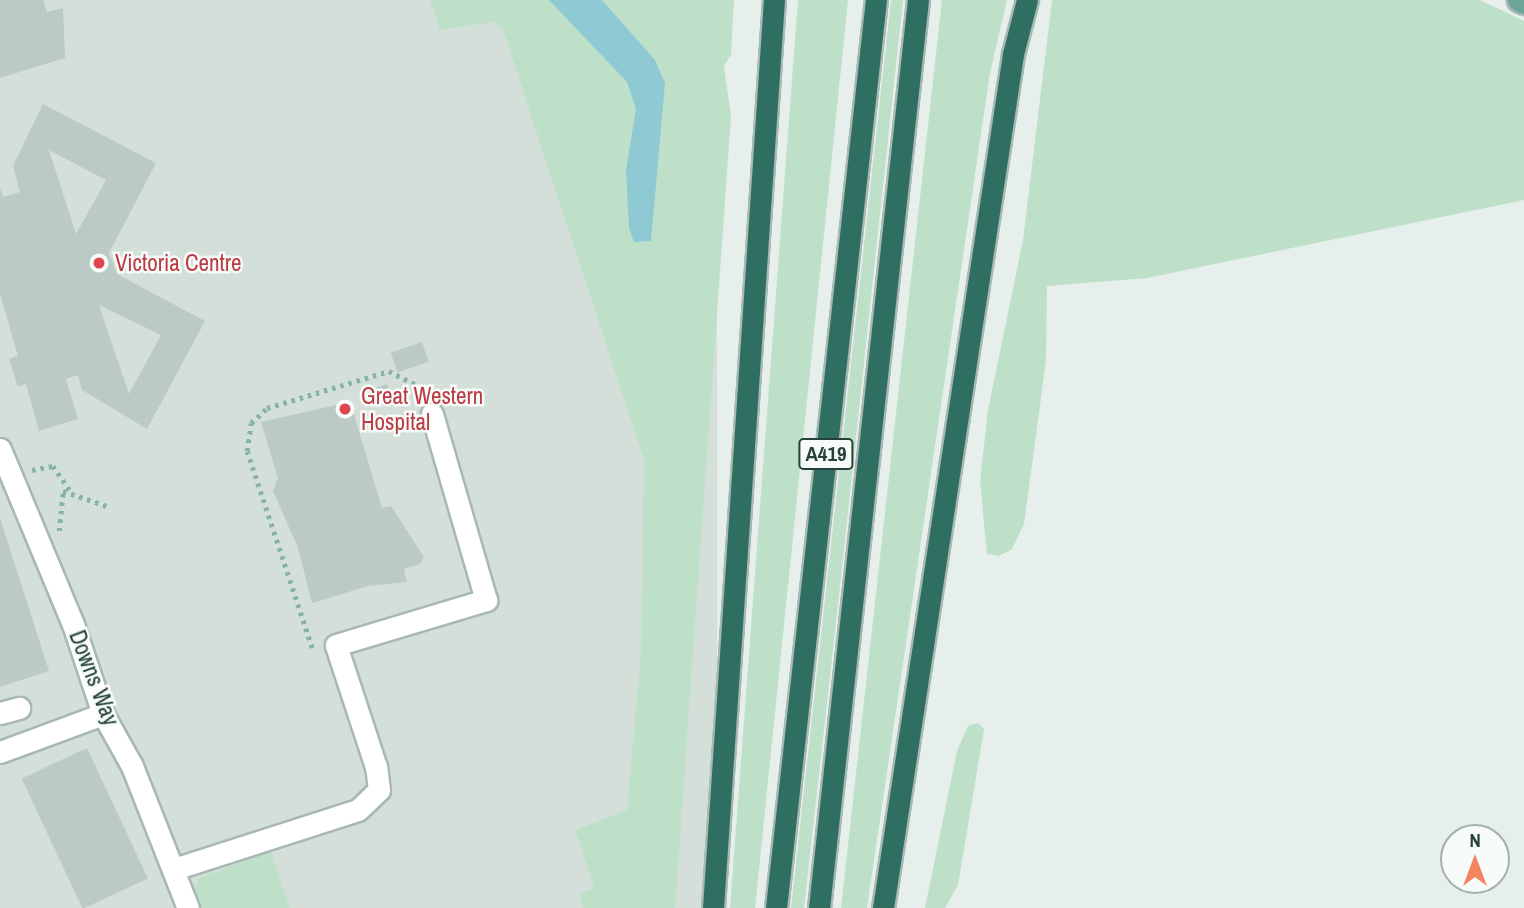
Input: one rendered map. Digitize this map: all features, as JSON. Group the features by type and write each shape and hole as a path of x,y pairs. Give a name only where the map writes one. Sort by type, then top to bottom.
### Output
{"highway":[{"path":"713,908 774,0"},
{"name":"A419","path":"776,908 876,0"},
{"name":"A419","path":"819,908 918,0"},
{"path":"883,908 1013,54 1027,0"}],"main road":[{"path":"1518,0 1524,3"}],"street":[{"path":"174,869 358,810 379,790 376,767 336,645 486,600 432,414"},
{"name":"Downs Way","path":"0,449 72,624 103,714 126,752 187,908"},
{"path":"0,752 103,714"}],"path":[{"path":"314,652 247,451 251,423 267,408 389,371 424,389 432,414"},
{"path":"43,467 53,466 71,491 107,506"},
{"path":"10,474 24,470 32,482"},
{"path":"50,523 55,531 62,529 59,495 71,491"}],"shaded area":[{"name":"Great Western Hospital","path":"0,0 717,0 717,908 0,908"}],"green space":[{"path":"430,0 734,0 731,55 724,66 731,116 675,908 583,908 579,894 594,888 575,830 627,810 641,652 644,460 503,30 494,22 440,30"},
{"path":"798,0 848,0 755,908 730,908"},
{"path":"891,0 903,0 838,605 804,908 791,908"},
{"path":"942,0 1007,0 990,73 867,908 841,908"},
{"path":"1052,0 1480,0 1524,21 1524,200 1147,278 1047,286 1046,361 1024,524 1012,549 999,556 987,554 980,481 988,410 1023,240"},
{"path":"978,723 984,729 958,885 945,908 925,908 957,751 968,726"},
{"path":"271,851 290,908 201,908 195,889 199,878"}],"water":[{"path":"549,0 602,0 655,60 665,83 651,241 634,242 629,228 626,170 636,109 627,82"}],"building":[{"path":"0,0 43,0 47,12 63,8 65,58 0,78"},
{"path":"43,104 156,163 109,253 117,274 205,321 147,429 82,390 78,375 66,379 78,419 39,431 26,384 18,387 9,359 18,356 0,294 0,188 3,197 20,192 13,166","holes":["49,150 106,180 76,234","99,305 161,335 129,394"]},
{"path":"422,342 429,362 398,373 391,353"},
{"path":"387,384 392,400 375,406 370,389"},
{"path":"350,402 382,508 391,506 424,557 420,564 404,569 407,582 368,586 312,603 298,548 273,491 278,478 261,422"},
{"path":"0,518 49,671 0,687"},
{"path":"87,748 148,879 82,908 22,778"}],"place":[{"name":"Victoria Centre","path":"99,263"},
{"name":"Great Western Hospital","path":"345,409"}]}
